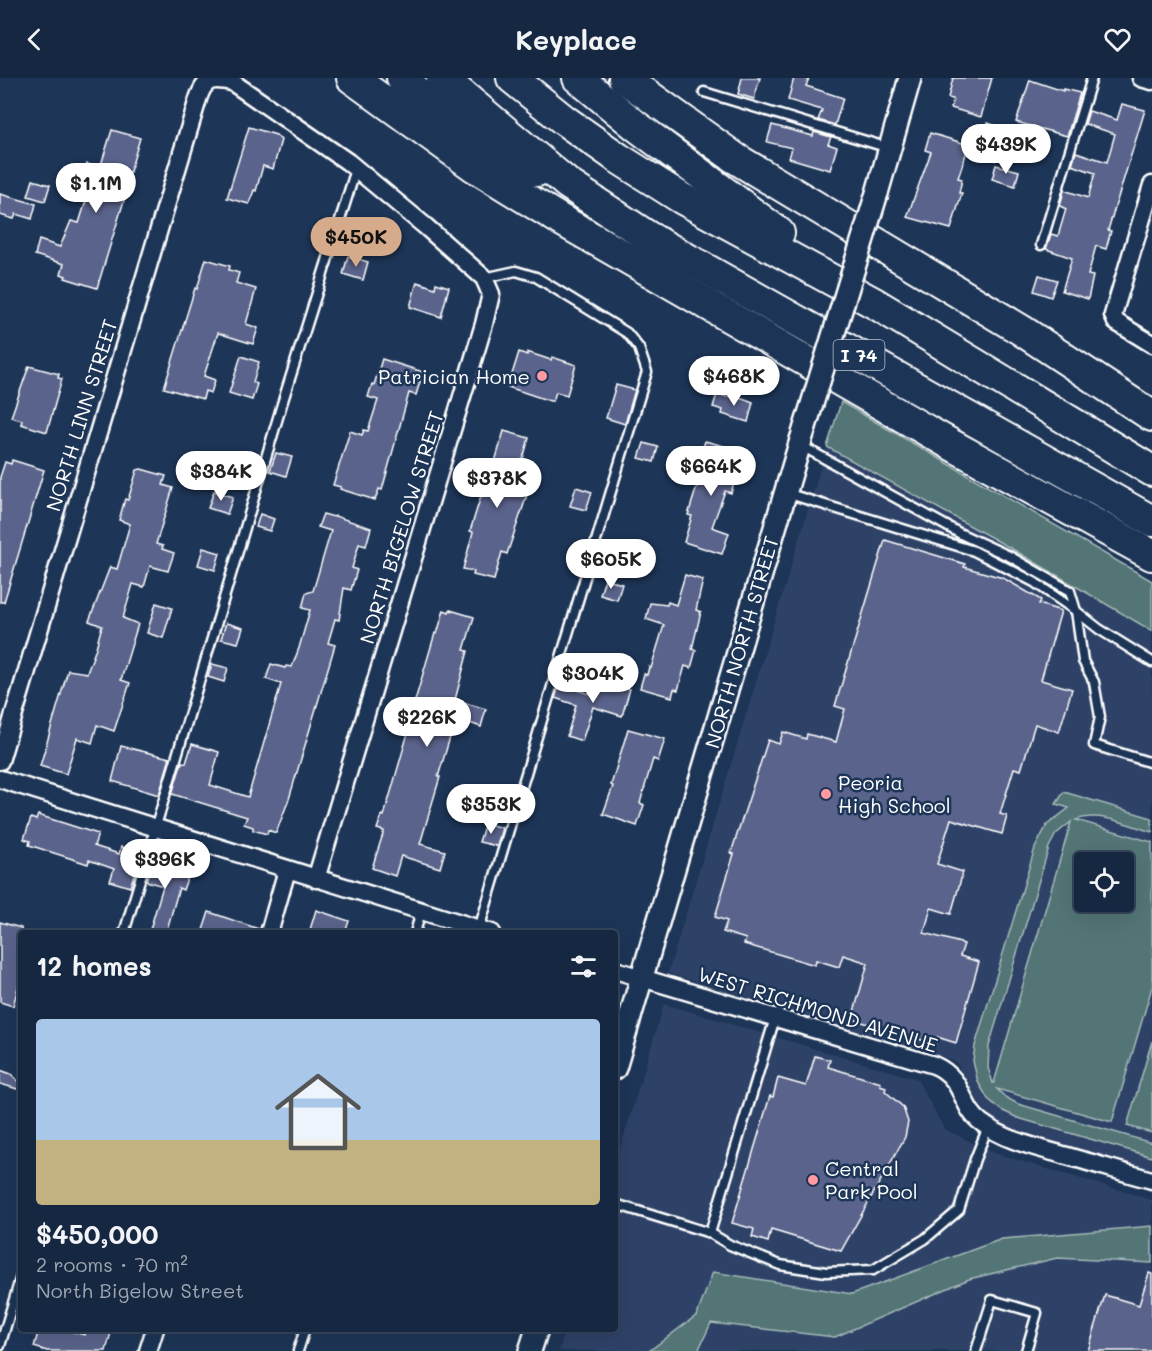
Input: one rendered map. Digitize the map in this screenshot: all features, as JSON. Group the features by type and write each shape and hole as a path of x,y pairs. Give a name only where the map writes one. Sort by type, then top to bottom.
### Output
{"highway":[{"path":"352,78 455,154 551,214 952,445 1152,555"},
{"path":"402,78 445,116 498,154 568,184"},
{"name":"I 74","path":"442,78 568,184 647,236 1152,521"},
{"name":"I 74","path":"512,78 564,120 681,198 876,304 1152,471"},
{"path":"578,78 620,114 876,304"},
{"path":"624,78 735,159 1021,330 1152,416"}],"street":[{"name":"NORTH LINN STREET","path":"0,761 198,99 206,82 218,78 240,86 356,169"},
{"name":"NORTH NORTH STREET","path":"618,1058 910,78"},
{"path":"1142,78 1152,81"},
{"path":"356,169 484,278"},
{"path":"1152,185 1113,313 1114,320 1152,344"},
{"name":"NORTH BIGELOW STREET","path":"316,879 484,324 490,294 484,278"},
{"path":"0,779 482,930"},
{"path":"270,930 287,870"},
{"name":"WEST RICHMOND AVENUE","path":"618,971 942,1069 950,1074 958,1084 971,1112 988,1127 1024,1144 1152,1180"},
{"path":"148,1351 153,1332"},
{"path":"530,1351 536,1332"}],"lane":[{"path":"1041,245 1092,78"},
{"path":"704,92 890,148"},
{"path":"125,930 282,404 356,169"},
{"path":"484,278 516,271 536,277 627,333 639,348 647,372 485,930"},
{"path":"800,442 961,534 1011,557 1070,591 1076,611 1083,662 1094,682 1100,717 1094,745 1152,764"},
{"path":"785,493 974,551 1034,582 1099,629 1152,662"},
{"path":"416,930 421,911"},
{"path":"710,1233 775,1018"},
{"path":"618,1205 710,1233 730,1245 780,1265 826,1272 873,1270 925,1239 959,1210 975,1158 988,1127"},
{"path":"0,1346 18,1286"},
{"path":"976,1351 992,1300 1037,1313 1026,1351"},
{"path":"298,1351 304,1332"}],"shaded area":[{"path":"827,447 1014,550 1152,631 1152,1171 1005,1126 988,1114 972,1096 957,1063 945,1057 668,973"},
{"path":"664,1004 917,1079 944,1129 994,1153 1152,1200 1152,1351 559,1351 564,1332 618,1332 618,1156"}],"green space":[{"path":"841,402 1152,581 1152,631 1014,550 827,447"},
{"path":"1064,792 1152,818 1152,832 1105,818 1076,820 1152,842 1152,987 1112,1122 997,1089 1005,1097 1018,1104 1152,1143 1152,1157 1018,1118 1001,1110 988,1099 978,1082 973,1061 975,1046 1035,848 1047,825 1069,808 1056,804","holes":["1071,822 994,1083 988,1068 989,1046 1049,847 1056,834"]},
{"path":"1152,1041 1152,1133 1127,1126"},
{"path":"1152,1226 1152,1263 1057,1258 969,1279 835,1337 711,1323 698,1351 649,1351 697,1315 713,1272 852,1294 1002,1239"}],"building":[{"path":"742,78 760,78 754,99 738,94"},
{"path":"794,78 809,78 806,86 843,98 835,125 818,120 822,110 788,100"},
{"path":"953,78 992,78 981,117 951,108 953,99 948,98"},
{"path":"1030,80 1063,91 1063,89 1080,93 1067,136 1016,122"},
{"path":"1122,104 1145,110 1108,230 1111,231 1106,249 1096,246 1088,275 1093,276 1088,299 1062,291 1072,258 1046,249 1051,234 1058,236 1066,209 1060,206 1064,190 1088,198 1095,173 1072,165 1076,152 1107,162 1115,134 1085,124 1089,111 1117,120"},
{"path":"988,123 1005,129 995,160 977,154"},
{"path":"772,125 813,136 814,132 831,137 828,144 837,147 830,170 789,158 792,148 767,142"},
{"path":"249,127 276,135 281,140 273,169 263,166 256,191 254,190 249,204 227,198"},
{"path":"112,130 140,138 128,178 131,178 97,288 65,278 66,276 61,274 64,264 35,255 39,240 60,247 71,221 79,223 90,188 81,185 87,164 100,168"},
{"path":"930,133 969,145 958,178 962,179 959,193 962,193 951,229 907,217 931,152 925,150"},
{"path":"996,165 1019,171 1015,186 992,179"},
{"path":"33,180 50,185 45,201 28,196"},
{"path":"0,194 36,204 32,219 16,214 14,219 0,215"},
{"path":"348,256 368,262 363,280 343,274"},
{"path":"206,259 230,266 229,270 239,273 236,283 256,289 246,324 258,328 253,344 218,333 204,376 215,380 211,393 205,391 203,399 164,388"},
{"path":"1039,275 1057,280 1051,297 1034,291"},
{"path":"417,282 435,288 436,283 449,287 441,317 410,307"},
{"name":"Patrician Home","path":"519,352 527,355 527,352 551,360 552,357 576,365 567,395 556,392 553,401 550,401 508,387"},
{"path":"241,356 259,362 253,382 257,384 252,400 229,393"},
{"path":"382,359 423,372 416,395 409,393 382,490 379,489 375,500 333,485 350,431 362,435 364,430 368,431 378,400 368,397"},
{"path":"29,366 59,374 58,378 62,379 47,432 21,424 22,420 11,417"},
{"path":"616,385 635,390 625,424 606,418"},
{"path":"729,393 753,402 748,422 722,414 723,410 713,407 717,394 728,397"},
{"path":"504,431 529,438 517,479 521,480 517,492 527,495 507,554 502,552 494,580 473,575 474,572 463,569 473,532 470,531 481,496 478,495 486,471 492,472"},
{"path":"705,441 739,450 731,478 735,479 731,493 725,491 712,527 729,533 722,554 684,542 692,516 688,515 706,457 701,455"},
{"path":"644,443 658,447 654,462 639,458"},
{"path":"276,453 292,457 286,476 270,471"},
{"path":"12,460 44,470 4,602 0,602 0,477 5,462 11,464"},
{"path":"137,470 166,476 163,485 173,488 156,544 174,553 168,571 150,566 144,587 133,584 123,618 138,624 121,680 130,683 114,731 97,725 92,743 77,738 66,774 40,766 68,670 87,673 95,651 102,626 89,621 110,567 117,569 130,524 119,520"},
{"path":"576,487 592,492 586,510 570,506"},
{"path":"214,491 233,497 227,514 208,508"},
{"path":"260,514 274,519 270,531 256,527"},
{"path":"323,514 371,528 366,546 359,544 352,568 357,570 351,590 344,588 339,620 335,619 328,643 335,645 289,799 276,833 268,830 267,834 253,830 253,827 244,824 247,817 172,794 182,762 186,763 192,744 219,752 210,785 248,797 281,684 266,679 271,664 285,668 286,666 292,667 299,648 310,610 302,608 306,593 313,591 331,531 318,527"},
{"name":"Peoria High School","path":"885,540 1003,578 1041,600 1039,604 1061,611 1041,680 1072,689 1059,732 1035,724 1021,770 1014,768 1000,814 1007,816 1002,834 951,819 937,864 963,872 951,914 931,908 924,933 964,944 960,956 979,962 956,1043 937,1037 935,1044 852,1019 868,963 843,955 839,967 816,960 815,965 744,944 746,939 723,932 727,921 715,917 734,854 731,853 768,740 779,744 783,732 806,739 807,734 836,742 845,709 835,706"},
{"path":"203,548 220,553 215,570 198,565"},
{"path":"685,575 703,580 696,610 701,612 692,649 696,650 691,668 685,666 678,690 674,689 672,697 640,688 644,674 647,675 649,667 651,668 664,625 646,619 650,603 667,605 668,602 676,605"},
{"path":"605,579 622,584 617,600 600,595"},
{"path":"156,603 172,608 163,638 147,633"},
{"path":"444,610 474,617 464,650 468,651 455,700 486,709 481,727 464,721 462,727 454,724 438,777 440,777 420,844 445,851 440,868 401,856 395,876 372,868 384,831 377,829 382,815 384,816 414,712 412,711"},
{"path":"226,623 243,628 238,643 221,639"},
{"path":"212,664 228,668 224,682 208,677"},
{"path":"595,678 630,689 622,716 593,707 582,741 567,736 576,705 555,698 560,684 590,694"},
{"path":"628,729 665,739 658,761 653,759 640,803 644,805 637,826 603,814"},
{"path":"121,746 170,758 159,795 112,781"},
{"path":"38,815 98,834 94,846 119,854 121,847 141,853 130,887 110,881 114,869 89,860 88,864 29,845 30,841 24,839 31,818 36,820"},
{"path":"485,823 502,828 497,846 479,842"},
{"path":"159,853 174,858 173,868 189,873 183,890 179,888 167,930 150,930 163,886 146,881 153,857 157,859"},
{"path":"316,910 349,921 346,930 310,930"},
{"path":"209,912 259,929 259,930 203,930"},
{"path":"0,922 21,928 21,930 18,930 18,988 13,1006 0,1002"},
{"name":"Central Park Pool","path":"815,1056 830,1060 828,1067 881,1083 880,1085 886,1087 885,1091 903,1107 908,1122 905,1137 841,1251 771,1230 768,1242 752,1237 754,1229 732,1223 770,1096 773,1097 778,1078 806,1086"},
{"path":"0,1070 11,1074 18,1081 18,1089 0,1084"},
{"path":"1149,1273 1152,1274 1152,1351 1088,1351 1105,1295 1139,1305"},
{"path":"38,1332 74,1332 85,1335 86,1332 111,1332 106,1351 47,1351 34,1347"}],"place":[{"name":"Patrician Home","path":"542,376"},
{"name":"Peoria High School","path":"826,794"},
{"name":"Central Park Pool","path":"813,1180"}]}
